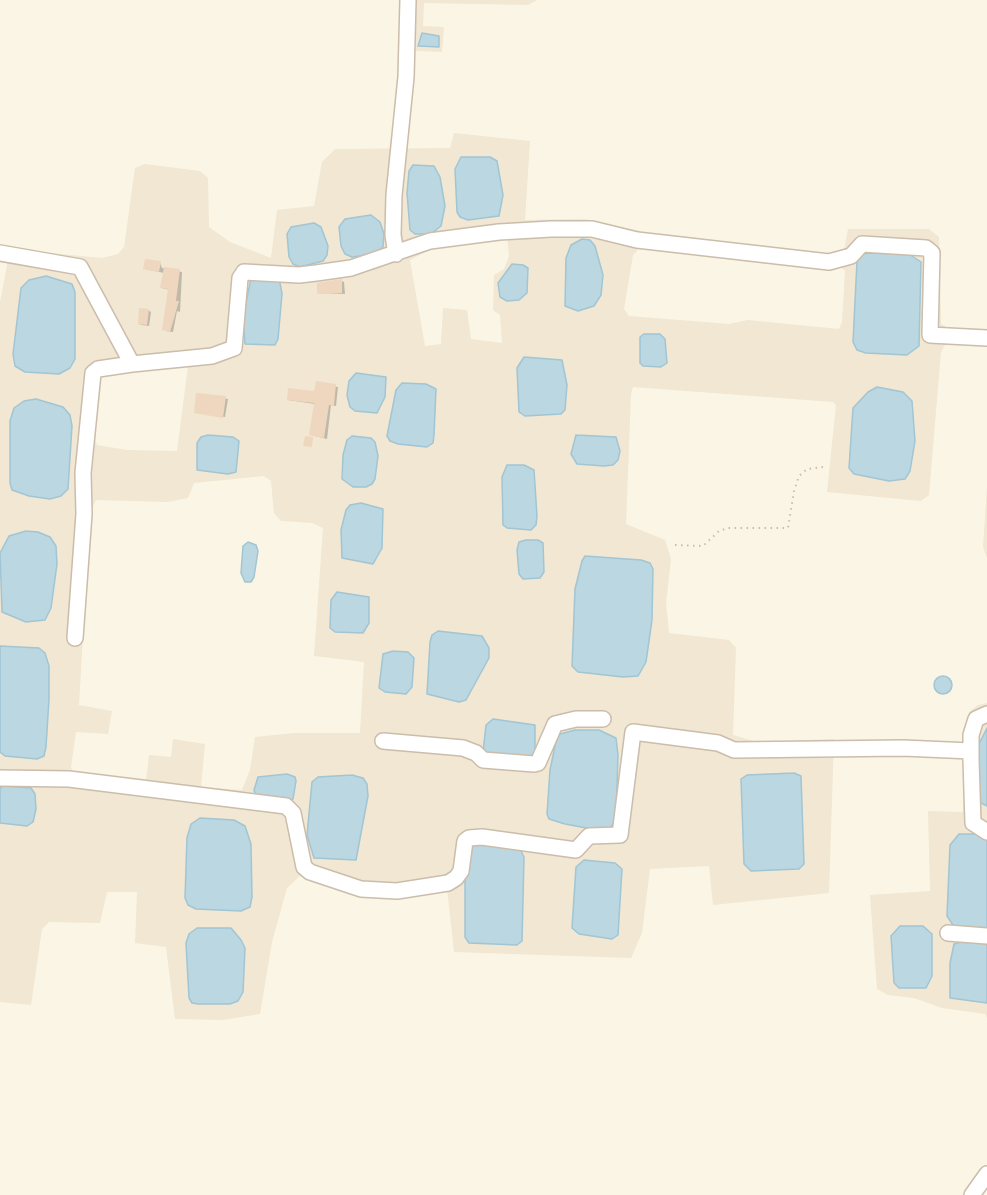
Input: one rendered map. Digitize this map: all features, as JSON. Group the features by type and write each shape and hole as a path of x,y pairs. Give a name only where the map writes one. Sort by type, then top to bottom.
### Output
{"street":[{"path":"396,254 393,236 394,195 405,88 408,0"},
{"path":"75,638 84,513 83,473 93,373 98,369 132,364 212,356 234,348 240,278 244,272 299,275 351,268 430,241 459,236 551,229 592,229 637,240 829,262 851,255 862,244 926,248 932,253 930,335 987,338"},
{"path":"0,253 80,267 132,364"},
{"path":"987,714 976,719 971,735 974,823 987,832"},
{"path":"383,741 463,748 476,753 483,760 534,765 538,762 555,724 576,719 603,718"},
{"path":"0,778 69,779 286,806 293,813 304,867 310,872 322,878 361,889 397,891 448,883 456,878 461,871 465,841 469,838 482,837 576,849 589,836 620,835 633,732 718,743 734,750 903,748 971,751"},
{"path":"948,933 987,936"},
{"path":"972,1195 987,1174"}],"path":[{"path":"675,545 703,546 716,533 728,528 786,530 790,526 794,490 799,476 807,469 823,467"}],"shaded area":[{"path":"400,0 537,0 528,5 424,3 423,26 444,27 442,52 398,50"},
{"path":"454,133 530,141 525,220 585,219 640,231 637,251 633,255 624,309 629,316 729,324 748,320 839,329 842,322 845,271 841,267 848,229 929,229 939,237 941,324 945,326 945,345 941,352 929,495 921,501 827,492 836,405 833,402 633,387 631,394 626,524 665,540 671,559 666,603 669,633 729,640 736,648 733,735 757,742 834,739 829,893 713,905 709,866 650,869 642,933 631,958 454,952 447,888 365,896 327,886 302,874 287,888 272,942 260,1014 223,1020 175,1019 166,947 135,943 137,892 107,892 100,923 49,922 42,929 31,1005 0,1002 0,302 10,249 102,258 118,254 124,247 135,168 145,164 200,171 208,178 209,227 230,242 271,258 277,210 314,206 322,162 335,149 450,148","holes":["507,237 509,256 504,269 494,275 493,310 500,315 502,343 471,339 467,310 443,308 441,344 425,346 410,260 437,246","188,366 177,451 127,450 97,445 95,440 99,378 106,371","264,476 271,481 274,513 281,521 312,523 323,528 314,656 364,662 360,733 294,733 255,737 250,770 242,790 201,787 205,744 173,739 171,757 149,755 146,782 73,773 71,767 76,732 108,734 112,711 79,705 90,513 96,500 168,502 188,498 194,483"]},
{"path":"987,486 987,558 983,547"},
{"path":"987,703 987,1018 985,1014 942,1008 914,998 888,995 877,989 870,895 930,891 928,811 963,812 965,760 960,756 960,743 963,741 969,712 978,705"}],"water":[{"path":"422,33 439,36 439,47 418,46"},
{"path":"461,157 490,157 497,161 503,195 499,216 468,220 460,217 457,212 455,169"},
{"path":"413,165 434,166 440,177 445,206 441,226 431,234 415,234 410,230 407,193 409,171"},
{"path":"371,215 380,222 384,234 383,247 376,254 352,257 345,254 341,246 339,227 345,219"},
{"path":"314,223 321,227 328,246 327,255 323,261 300,267 293,264 289,257 287,234 291,227"},
{"path":"582,239 590,240 595,246 603,275 601,295 594,306 578,311 565,306 566,258 571,245"},
{"path":"862,254 909,254 921,262 919,346 907,355 866,353 857,350 853,342 857,261"},
{"path":"512,264 528,268 527,293 519,300 507,301 500,297 498,283"},
{"path":"46,276 72,284 75,292 75,359 70,368 59,374 25,372 15,366 13,354 21,288 29,280"},
{"path":"274,277 280,283 282,294 278,339 275,345 245,344 243,318 251,278"},
{"path":"644,334 660,334 665,339 667,363 661,367 643,366 640,363 640,337"},
{"path":"524,357 562,360 567,385 565,410 561,414 525,416 519,412 517,368"},
{"path":"356,373 386,377 385,397 377,413 355,411 350,407 347,395 349,381"},
{"path":"402,383 426,384 436,389 433,443 427,447 398,444 390,441 387,436 396,390"},
{"path":"877,387 903,392 912,401 915,441 910,471 905,479 889,481 854,474 849,468 853,408 868,392"},
{"path":"36,399 63,407 70,415 72,426 68,489 61,496 50,499 29,496 12,490 10,483 10,421 14,408 24,401"},
{"path":"208,435 233,437 239,441 236,472 228,474 197,470 197,443 201,437"},
{"path":"576,435 616,437 620,451 618,460 613,465 604,466 577,464 571,454"},
{"path":"352,436 371,438 375,442 378,456 375,479 366,487 353,487 342,479 343,455 347,440"},
{"path":"507,465 524,465 534,470 537,516 536,525 531,530 507,528 503,525 502,477"},
{"path":"361,503 383,509 382,548 373,564 342,558 341,530 346,510 350,505"},
{"path":"26,531 38,532 50,537 56,546 57,564 51,608 45,620 26,622 2,612 0,553 9,536"},
{"path":"538,540 543,543 544,572 540,578 523,579 519,574 517,550 519,542"},
{"path":"248,542 256,545 258,551 254,577 251,582 245,582 241,573 243,546"},
{"path":"585,556 641,560 650,563 653,569 652,620 646,662 638,676 623,677 578,672 572,666 575,589"},
{"path":"337,592 369,597 369,623 363,633 335,632 330,628 331,600"},
{"path":"438,631 482,636 489,648 489,658 466,700 459,702 427,694 430,642 432,635"},
{"path":"0,646 39,648 45,653 49,666 46,747 44,756 37,759 5,756 0,752"},
{"path":"393,651 408,652 414,658 412,687 406,694 385,692 379,688 383,654"},
{"path":"939,676 947,676 952,681 950,692 939,694 934,689 934,681"},
{"path":"493,719 535,725 535,753 531,760 483,752 486,725"},
{"path":"987,728 987,806 977,801 978,746"},
{"path":"575,730 599,730 616,738 618,755 616,818 611,827 603,831 565,824 549,819 547,814 550,770 556,741 560,734"},
{"path":"794,773 801,776 804,864 799,869 751,871 744,864 741,779 747,775"},
{"path":"287,774 295,777 296,781 293,799 289,802 256,797 254,790 258,777"},
{"path":"352,775 363,778 367,784 368,796 356,860 314,858 307,835 312,782 318,777"},
{"path":"4,786 31,788 35,794 36,809 33,822 27,826 0,823 0,788"},
{"path":"200,818 234,820 245,826 251,844 252,897 250,907 241,911 196,909 188,905 185,898 187,838 191,824"},
{"path":"959,834 979,834 987,839 987,932 955,928 947,916 950,845"},
{"path":"475,843 520,849 524,857 522,941 517,945 469,943 465,937 465,863 471,845"},
{"path":"584,860 615,863 622,869 618,935 612,939 579,934 572,928 576,867"},
{"path":"900,926 923,926 932,934 932,976 926,988 899,988 894,983 891,936"},
{"path":"197,928 231,928 241,940 245,948 243,992 238,1001 230,1004 198,1004 192,1003 189,998 186,943 189,934"},
{"path":"965,941 987,944 987,1003 950,998 950,963 954,944"}],"building":[{"path":"145,259 161,261 159,272 143,269"},
{"path":"164,267 180,269 176,301 179,301 170,332 162,330 168,289 160,288"},
{"path":"342,279 342,293 317,294 317,283"},
{"path":"139,308 149,309 147,325 138,324"},
{"path":"316,381 336,384 334,405 329,405 324,438 309,435 314,403 287,400 288,388 314,391"},
{"path":"196,393 226,396 223,418 194,413"},
{"path":"305,436 313,437 312,447 303,446"}]}
